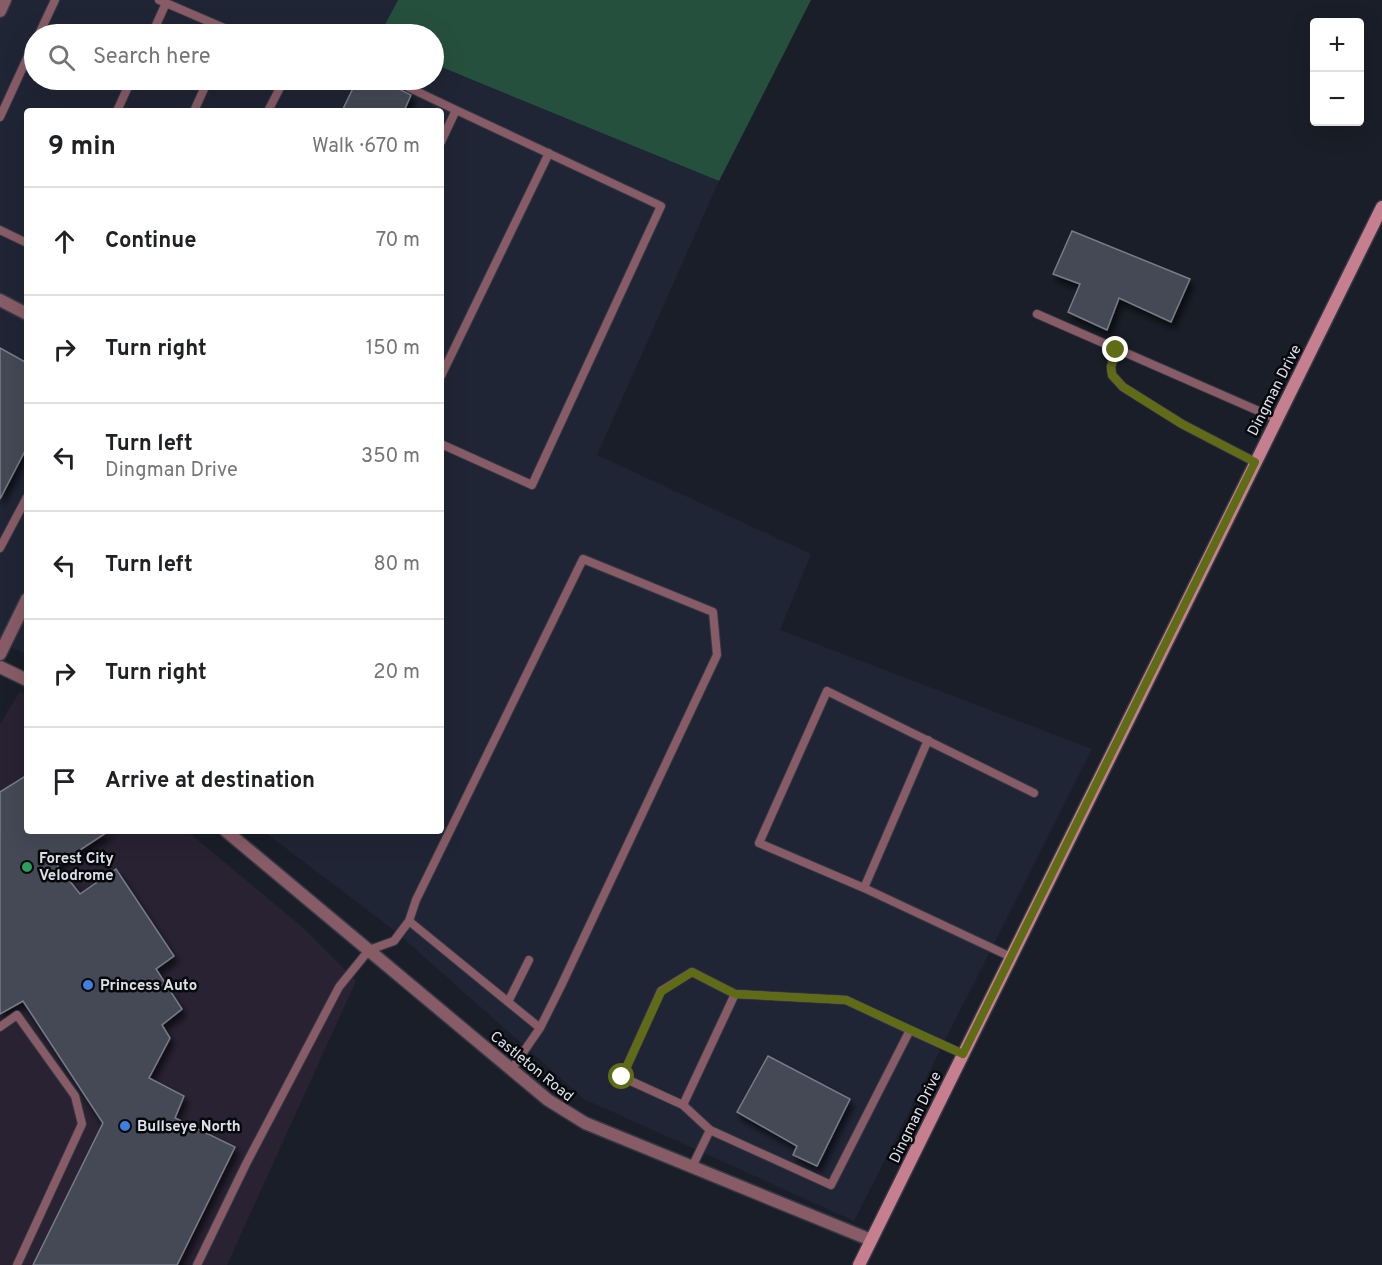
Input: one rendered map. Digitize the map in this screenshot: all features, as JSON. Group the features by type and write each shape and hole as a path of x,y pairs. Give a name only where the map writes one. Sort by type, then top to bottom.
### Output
{"main road":[{"name":"Dingman Drive","path":"859,1265 1382,207"}],"street":[{"path":"0,11 5,0"},
{"path":"0,300 24,312"},
{"path":"0,654 24,605"},
{"path":"0,667 24,679"},
{"name":"Castleton Road","path":"230,834 548,1100 585,1123 871,1240"}],"lane":[{"path":"44,24 55,0"},
{"path":"155,24 163,2 215,24"},
{"path":"0,117 24,65"},
{"path":"118,108 126,90"},
{"path":"195,108 203,90"},
{"path":"270,108 279,90"},
{"path":"414,90 661,206 532,485 444,445"},
{"path":"444,136 456,110"},
{"path":"444,370 549,153"},
{"path":"0,230 24,242"},
{"path":"1037,314 1277,419"},
{"path":"1116,350 1111,367 1112,375 1123,387 1182,424 1255,462"},
{"path":"0,548 24,503"},
{"path":"197,1265 246,1164 339,987 369,950 394,941 409,921 416,900 583,559 713,612 717,656 561,986 540,1028 511,1070"},
{"path":"1011,957 864,888 759,843 827,691 1035,793"},
{"path":"864,888 928,740"},
{"path":"409,921 540,1028"},
{"path":"508,1002 529,960"},
{"path":"910,1030 831,1185 710,1130 683,1105 622,1077 661,992 692,972 735,994 846,1000 963,1054"},
{"path":"683,1105 735,994"},
{"path":"0,1027 17,1015 75,1096 82,1124 17,1265"},
{"path":"692,1167 710,1130"}],"shaded area":[{"path":"0,0 398,0 385,24 24,24 24,90 444,90 444,68 719,181 597,455 811,554 780,630 1092,749 854,1221 584,1099 395,931 267,834 444,834 444,108 24,108 24,654 0,642"},
{"path":"20,691 24,694 24,834 191,834 301,926 356,981 227,1265 0,1265 0,724"}],"green space":[{"path":"398,0 811,0 719,181 444,68 444,24 385,24"}],"building":[{"path":"352,90 401,90 411,95 405,108 343,108"},
{"path":"1072,231 1190,279 1171,322 1119,298 1107,330 1068,312 1080,284 1053,274"},
{"path":"0,348 24,361 24,453 0,499"},
{"path":"24,777 24,834 104,834 57,865 80,894 116,869 174,956 156,969 182,1009 162,1025 170,1038 149,1078 184,1096 175,1118 235,1147 177,1265 33,1265 103,1123 23,1001 0,1014 0,792"},
{"path":"768,1056 850,1099 817,1166 793,1155 797,1146 737,1112"}],"place":[{"name":"Forest City Velodrome","path":"27,867"},
{"name":"Princess Auto","path":"88,985"},
{"name":"Bullseye North","path":"125,1126"}],"route":[{"path":"622,1077 661,992 692,972 735,994 846,1000 963,1054 1255,462 1182,424 1123,387 1112,375 1111,367 1116,350"}]}
